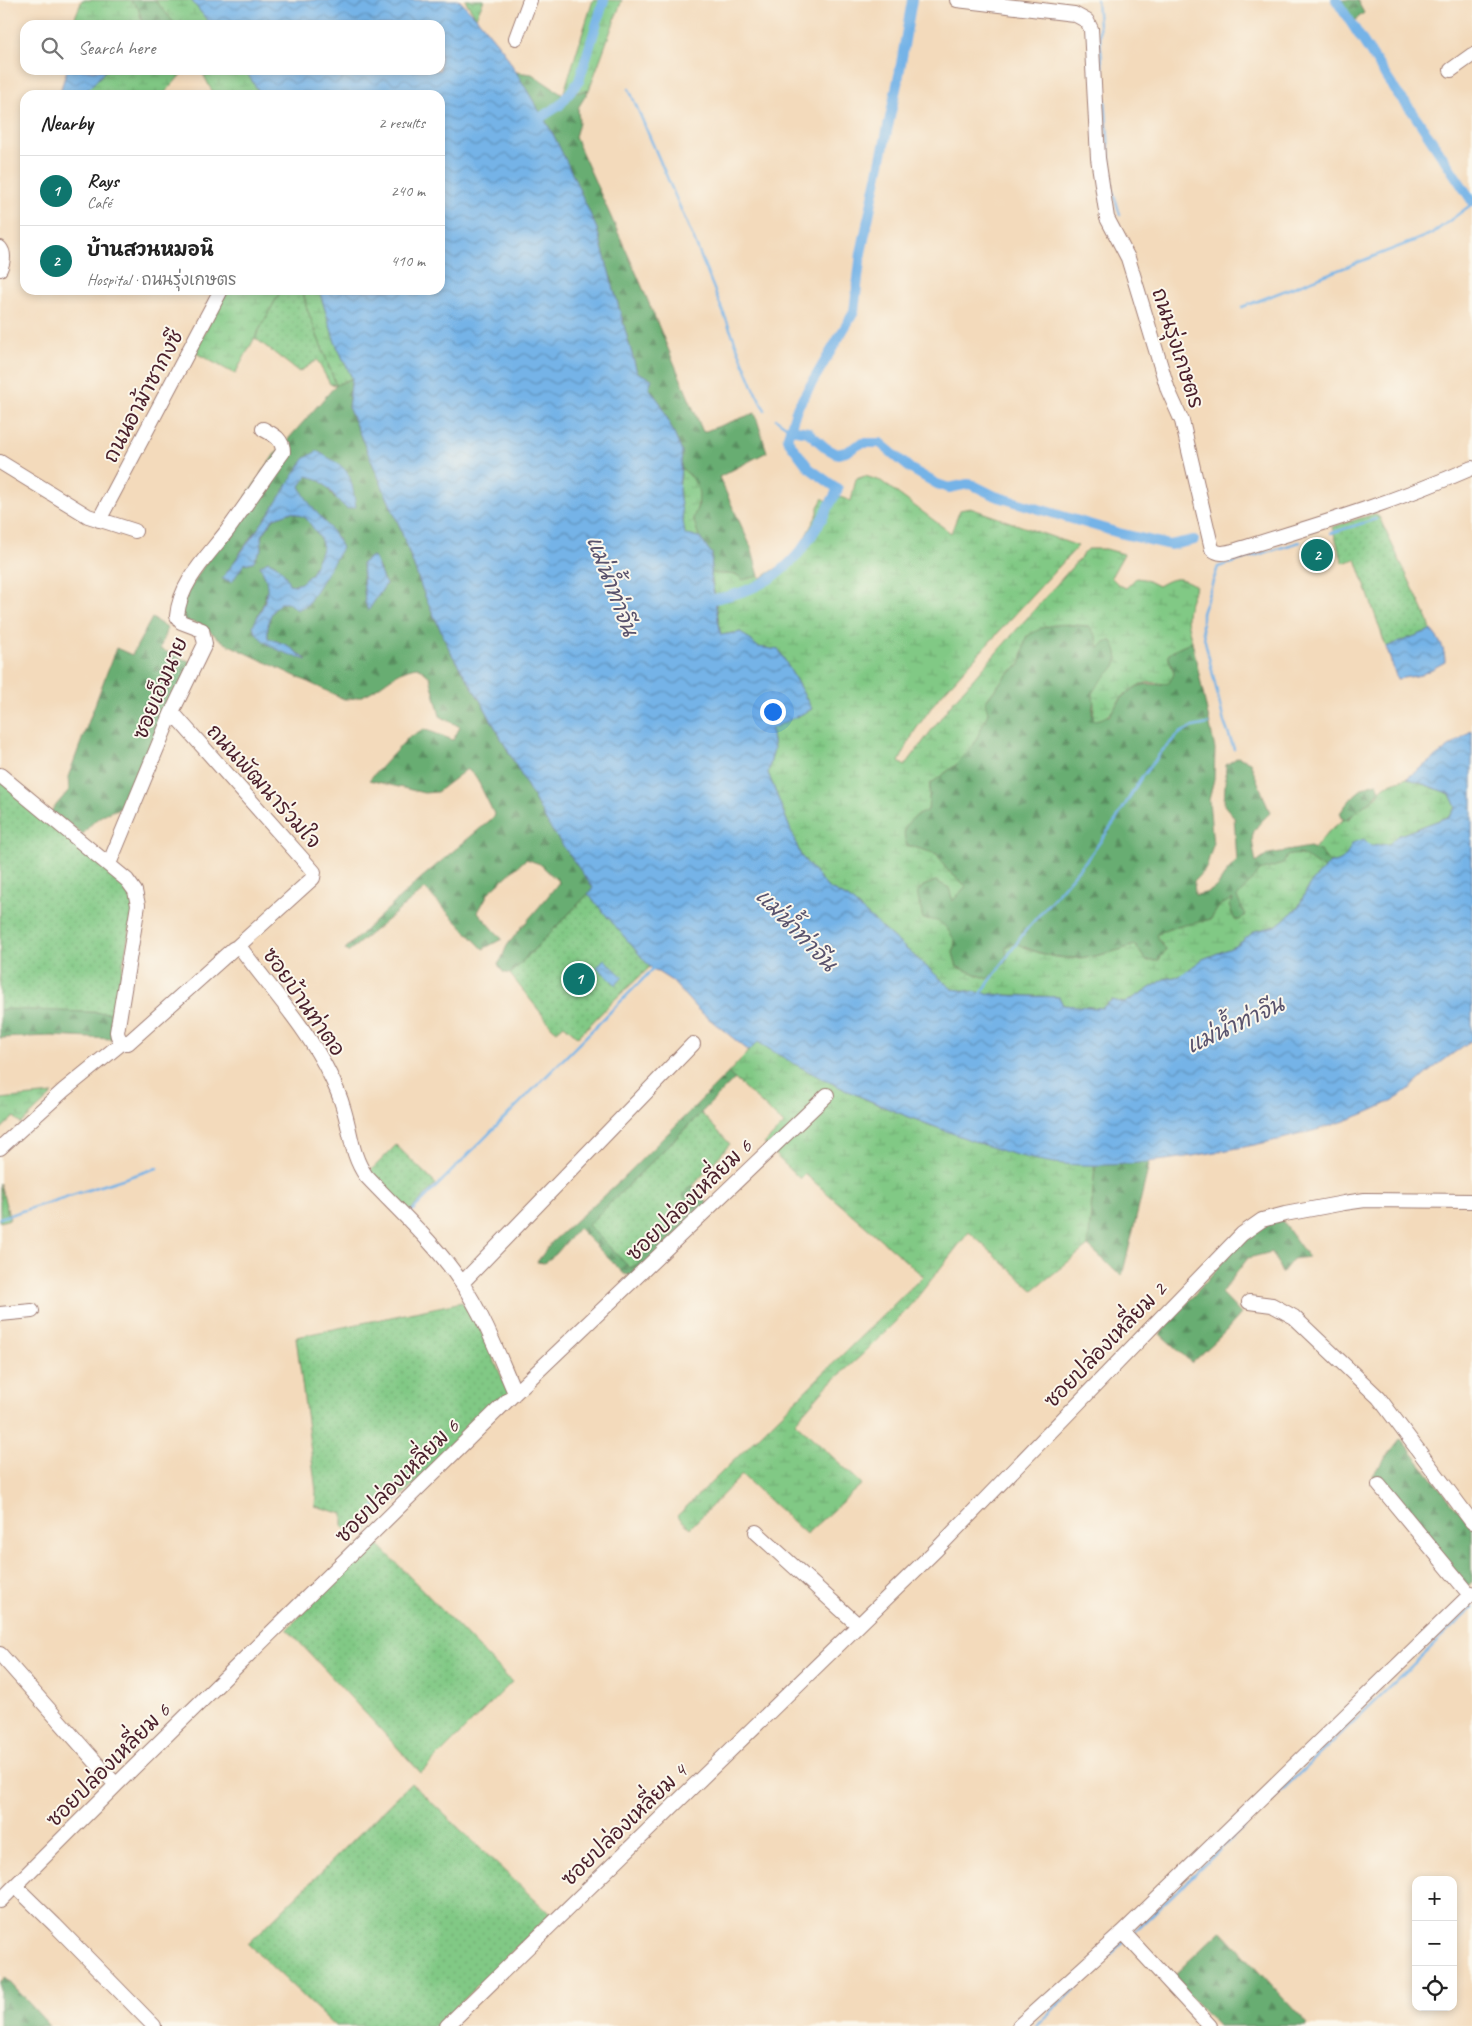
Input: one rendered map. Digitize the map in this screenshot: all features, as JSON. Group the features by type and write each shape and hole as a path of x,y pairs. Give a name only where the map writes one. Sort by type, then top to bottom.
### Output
{"street":[{"path":"516,38 530,0"},
{"name":"ถนนรุ่งเกษตร","path":"957,0 1074,14 1087,21 1091,29 1098,158 1108,218 1128,258 1168,390 1182,421 1212,549 1221,553 1233,551 1337,519 1426,488 1472,468"},
{"path":"1452,70 1472,54"},
{"path":"0,248 3,251 3,261 0,269"},
{"name":"ถนนอาม้าซากงซี","path":"99,520 219,295"},
{"name":"ซอยเอ็มนาย","path":"109,864 172,712 205,644 202,630 181,622 177,616 178,602 194,573 228,530 283,452 283,445 280,439 263,429"},
{"path":"0,462 88,516 134,530"},
{"name":"ถนนพัฒนาร่วมใจ","path":"172,712 314,872 313,878 237,947"},
{"path":"0,775 127,880 135,892 138,905 117,1032 118,1038 123,1042 64,1090 0,1148"},
{"name":"ซอยบ้านท่าตอ","path":"123,1042 128,1043 237,947 242,950 306,1034 330,1074 344,1108 360,1167 366,1176 424,1236 462,1283 486,1329 515,1393"},
{"path":"462,1283 693,1044"},
{"name":"ซอยปล่องเหลี่ยม 6","path":"0,1902 116,1785 515,1393 827,1095"},
{"name":"ซอยปล่องเหลี่ยม 2","path":"830,1652 937,1549 1234,1240 1250,1227 1262,1220 1285,1214 1365,1200 1472,1201"},
{"path":"1248,1302 1272,1305 1294,1317 1379,1398 1472,1522"},
{"path":"0,1314 32,1311"},
{"path":"1019,2026 1122,1932 1471,1594 1379,1485"},
{"path":"756,1532 858,1625"},
{"name":"ซอยปล่องเหลี่ยม 4","path":"447,2026 830,1652"},
{"path":"0,1654 116,1785"},
{"path":"15,1886 154,2026"},
{"path":"1122,1932 1210,2026"}],"green space":[{"path":"82,0 130,0 138,8 142,20 74,20"},
{"path":"130,0 155,0 172,20 142,20 138,8"},
{"path":"155,0 191,0 207,20 172,20"},
{"path":"465,0 484,0 476,17"},
{"path":"593,0 622,0 589,90 563,95"},
{"path":"1341,0 1357,0 1364,13 1354,21"},
{"path":"516,72 532,74 563,95 589,90 578,108 579,123 575,137 638,277 703,432 755,413 767,452 719,477 751,547 759,576 742,581 737,575 711,573 712,554 699,537 692,518 699,504 691,476 681,468 682,452 661,404 637,372 597,229 553,134"},
{"path":"101,75 181,75 167,90 88,90"},
{"path":"204,75 248,75 258,90 211,90"},
{"path":"224,295 278,295 235,374 194,352"},
{"path":"278,295 304,295 306,306 336,385 330,384 317,360 299,372 255,338"},
{"path":"304,295 321,295 335,342 352,378 336,385 306,306"},
{"path":"352,378 348,407 399,525 424,594 451,653 483,705 549,826 594,888 510,974 503,972 498,964 507,945 559,882 540,864 526,859 489,892 478,912 502,939 483,949 425,889 348,952 345,949 420,879 495,816 476,777 467,769 437,792 424,793 369,780 408,738 424,729 453,740 460,727 440,716 430,677 418,667 408,669 365,695 344,699 225,643 200,624 172,618 242,503 274,455 336,385","holes":["317,451 335,500 330,491 317,479 307,475 300,486 305,499 339,540 288,603 280,603 276,607 271,615 268,628 268,638 287,645 306,659 255,632 253,626 269,586 260,566 268,561 275,564 289,584 295,585 301,583 311,574 323,547 320,538 306,518 292,512 274,518 261,538 262,548 253,562 244,564 223,579 241,551","372,556 386,584 368,610 365,602 362,563"]},
{"path":"681,468 693,479 698,490 698,503 693,518 699,537 685,536 679,491"},
{"path":"865,476 881,481 951,533 960,510 970,508 1078,546 938,698 914,732 899,762 905,766 951,704 1088,549 1106,549 1124,554 1111,577 1119,585 1126,588 1136,578 1144,579 1158,586 1173,579 1181,579 1196,586 1187,613 1192,641 1177,648 1168,655 1174,674 1169,683 1139,685 1120,700 1111,713 1101,719 1094,720 1093,692 1114,668 1118,657 1112,641 1106,641 1099,648 1096,636 1089,626 1064,624 1042,628 1026,637 1020,665 1006,675 985,702 988,713 974,744 957,764 930,784 928,810 912,819 905,827 904,832 907,845 937,854 946,869 966,886 953,901 949,888 936,881 923,886 917,893 923,919 943,924 955,941 953,953 957,967 988,979 1007,961 1006,947 1016,943 1047,955 1061,958 1089,957 1135,945 1146,961 1158,961 1166,950 1156,935 1176,927 1211,919 1220,905 1233,899 1229,906 1235,920 1240,920 1245,915 1237,897 1260,871 1283,864 1287,856 1293,855 1307,858 1324,869 1309,885 1298,908 1276,926 1255,931 1236,946 1203,959 1180,976 1165,979 1125,1003 1112,1000 1102,1008 1063,1005 1059,997 1001,995 952,989 848,898 828,888 801,856 768,773 774,748 771,729 812,709 779,650 758,647 741,632 721,635 711,573 737,575 743,580 759,576 761,578 785,563 798,550 818,513 818,507 823,498 826,501 832,494 851,501 856,479"},
{"path":"1374,514 1379,517 1431,630 1386,647 1356,559 1343,563 1332,527"},
{"path":"152,618 167,628 160,649 191,662 128,807 102,815 83,834 51,811 69,790 68,777 116,648 132,655"},
{"path":"1056,624 1089,626 1096,636 1099,648 1106,641 1112,640 1117,650 1118,660 1112,672 1095,689 1092,714 1109,716 1124,696 1136,687 1152,684 1161,685 1174,674 1168,655 1177,648 1192,641 1215,749 1214,779 1209,800 1213,845 1206,868 1194,881 1195,895 1216,887 1237,861 1234,817 1224,805 1226,765 1238,757 1250,762 1270,813 1258,826 1253,835 1252,840 1256,863 1269,854 1310,847 1320,851 1330,863 1324,869 1300,854 1287,856 1284,864 1267,869 1245,915 1240,920 1235,920 1229,906 1233,900 1220,905 1211,919 1191,925 1168,928 1166,950 1158,961 1146,961 1135,945 1104,954 1075,958 1047,955 1016,943 1008,961 988,979 957,967 953,953 923,919 917,893 923,886 936,881 949,888 953,900 966,886 946,869 937,854 906,845 904,838 905,827 917,815 928,810 930,784 957,764 988,713 985,702 1006,675 1020,665 1026,637 1038,629"},
{"path":"1407,778 1450,794 1456,807 1450,816 1397,836 1389,844 1370,846 1336,863 1330,863 1320,851 1314,849 1329,831 1343,820 1350,818 1359,809 1378,796 1380,790 1386,785"},
{"path":"0,780 129,886 135,900 114,1013 0,1010"},
{"path":"1377,783 1380,790 1378,794 1357,812 1343,820 1340,813 1351,798 1371,784"},
{"path":"588,894 650,967 578,1037 564,1025 557,1031 552,1027 510,974"},
{"path":"0,1010 114,1013 112,1039 51,1036 0,1038"},
{"path":"758,1041 802,1068 848,1091 896,1112 962,1137 1018,1155 1037,1159 1075,1164 1095,1164 1088,1246 1033,1290 969,1232 908,1309 863,1354 826,1387 795,1422 862,1484 806,1534 742,1475 690,1528 677,1516 923,1276 805,1174 800,1179 764,1144 784,1124 728,1073"},
{"path":"728,1073 735,1079 588,1225 630,1268 636,1265 692,1207 683,1196 689,1187 693,1186 708,1204 632,1276 624,1274 578,1228 556,1254 544,1263 537,1262 552,1242 621,1180"},
{"path":"53,1094 21,1124 14,1117 0,1130 0,1099"},
{"path":"701,1113 730,1144 693,1186 689,1187 684,1196 693,1207 636,1265 630,1268 587,1225"},
{"path":"396,1145 436,1184 406,1215 369,1172"},
{"path":"1150,1161 1122,1276 1088,1246 1095,1164"},
{"path":"0,1184 10,1219 0,1222"},
{"path":"1281,1219 1308,1257 1293,1259 1282,1273 1272,1252 1248,1258 1221,1293 1241,1314 1192,1363 1160,1334 1234,1249 1259,1228"},
{"path":"462,1302 479,1327 509,1393 362,1534 343,1527 343,1514 315,1506 316,1491 296,1337"},
{"path":"1401,1439 1472,1528 1472,1582 1468,1586 1372,1475"},
{"path":"375,1541 512,1682 421,1773 287,1629"},
{"path":"411,1783 550,1914 436,2026 335,2026 248,1944"},
{"path":"1221,1930 1308,2024 1306,2026 1218,2026 1172,1977"},
{"path":"5,1977 50,2026 0,2026 0,1982"}],"water":[{"name":"แม่น้ำท่าจีน","path":"191,0 459,0 476,17 503,50 553,134 597,229 637,372 652,379 649,388 661,404 682,452 679,491 685,535 699,537 712,554 711,577 721,635 741,632 758,647 779,650 812,709 771,729 774,748 768,773 801,856 828,888 848,898 952,989 1001,995 1059,997 1063,1005 1102,1008 1112,1000 1125,1003 1165,979 1180,976 1203,959 1236,946 1255,931 1276,926 1298,908 1309,885 1330,863 1339,862 1345,857 1352,843 1364,839 1371,846 1389,844 1397,836 1450,816 1456,807 1450,794 1407,778 1472,730 1472,1040 1399,1097 1345,1121 1306,1133 1249,1146 1144,1163 1101,1165 1045,1162 978,1143 898,1112 826,1081 758,1042 749,1051 697,1009 672,981 650,967 588,894 593,888 549,826 483,705 451,653 424,594 399,525 348,407 352,378 335,342 321,295 445,295 445,90 258,90 248,75 445,75 445,20 207,20"},
{"path":"65,75 101,75 88,90 61,90"},
{"path":"317,451 336,462 347,472 352,485 356,507 347,509 325,485 314,478 307,476 300,486 309,503 333,532 342,548 307,605 297,610 288,603 280,603 273,611 270,619 268,638 287,645 307,660 276,649 268,644 256,633 253,626 264,603 267,590 260,566 268,561 272,563 282,570 289,584 295,585 301,583 311,574 323,547 320,538 306,518 292,512 274,518 261,537 262,548 253,562 244,564 232,582 222,579 270,512 304,459"},
{"path":"372,556 386,584 368,611 365,602 362,563"},
{"path":"1431,630 1441,645 1445,662 1421,675 1397,679 1386,647"},
{"path":"604,959 623,977 616,985 597,967"}],"waterway":[{"path":"532,123 560,105 579,81 604,0"},
{"path":"702,602 742,592 764,583 778,573 802,549 838,489 809,468 787,439 797,408 854,312 861,253 899,75 912,0"},
{"path":"1097,0 1112,188 1120,215"},
{"path":"1336,0 1397,93 1412,111 1472,201"},
{"path":"629,89 695,242 755,391 765,410"},
{"path":"1242,307 1433,233 1472,204"},
{"path":"776,419 790,429"},
{"path":"790,429 808,432 826,448 837,454 846,452 862,443 880,443 911,469 937,484 949,488 968,484 973,485 995,496 1119,533 1170,545 1194,540"},
{"path":"1331,533 1376,519"},
{"path":"1234,749 1224,722 1202,628 1202,613 1218,567 1300,542"},
{"path":"980,995 1026,930 1089,857 1116,820 1141,778 1162,751 1180,733 1193,727 1208,724"},
{"path":"410,1213 654,968"},
{"path":"0,1218 157,1168"},
{"path":"366,1531 373,1508 384,1500 400,1497"},
{"path":"1132,1934 1472,1608"},
{"path":"1036,2026 1124,1941"}],"place":[{"name":"บ้านสวนหมอนิ","path":"1317,555"},
{"name":"Rays","path":"579,979"}]}
